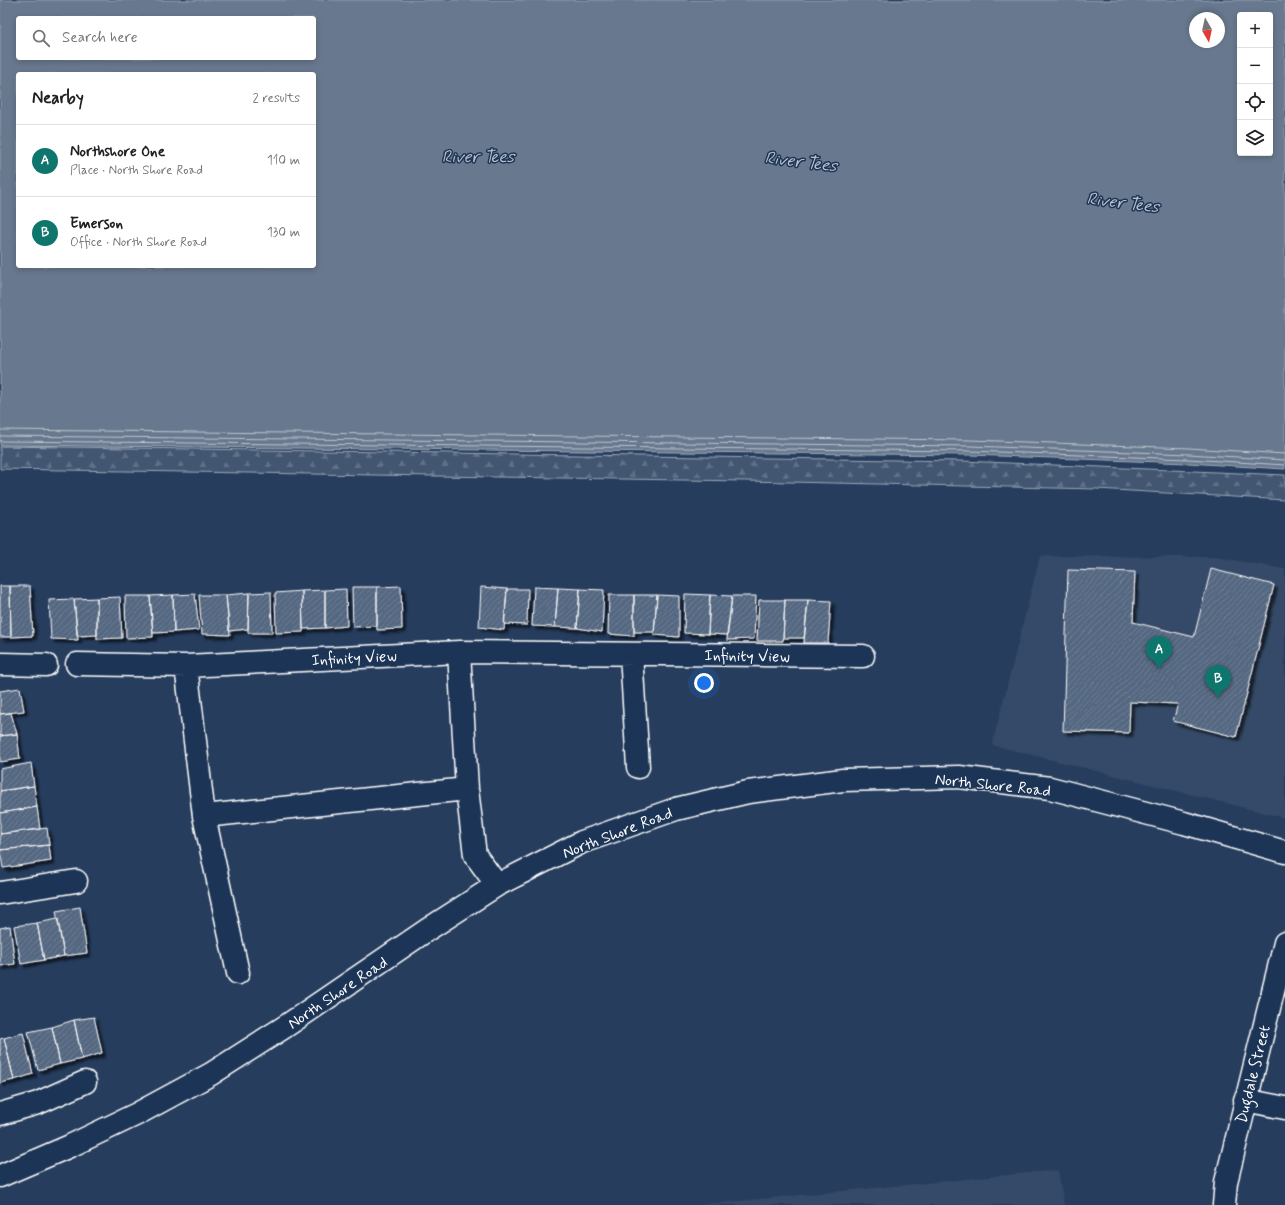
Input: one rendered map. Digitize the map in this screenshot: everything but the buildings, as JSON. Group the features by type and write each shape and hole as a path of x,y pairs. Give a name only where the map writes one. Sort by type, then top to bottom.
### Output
{"street":[{"name":"Infinity View","path":"77,664 186,666 459,652 863,656"},
{"path":"459,652 467,789 475,855 497,885"},
{"path":"631,654 638,767"},
{"path":"0,664 46,665"},
{"path":"186,666 204,816 238,973"},
{"name":"North Shore Road","path":"0,1176 70,1146 130,1117 211,1074 286,1026 427,930 497,885 582,842 676,809 748,792 843,780 959,777 1050,788 1206,829 1285,852"},
{"path":"204,816 467,789"},
{"path":"0,893 76,881"},
{"name":"Dugdale Street","path":"1224,1205 1226,1182 1245,1100 1285,943"},
{"path":"0,1114 38,1103 85,1082"},
{"path":"1245,1100 1285,1108"}],"shaded area":[{"path":"1040,556 1216,557 1285,569 1285,818 992,745"},
{"path":"1058,1170 1064,1205 698,1205"}],"green space":[{"path":"0,446 962,461 1285,475 1285,500 1097,489 745,481 0,469"}],"water":[{"name":"River Tees","path":"0,0 1285,0 1285,469 1188,463 970,455 0,445"}],"place":[{"name":"Northshore One","path":"1159,669"},
{"name":"Emerson","path":"1218,698"}]}
